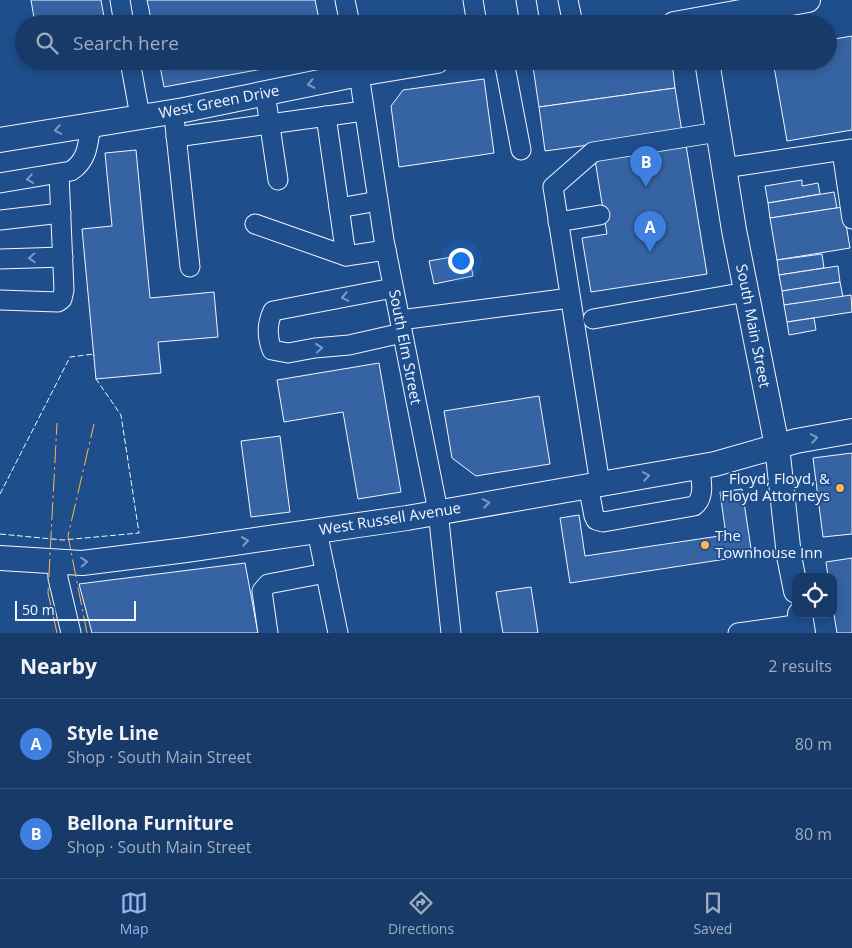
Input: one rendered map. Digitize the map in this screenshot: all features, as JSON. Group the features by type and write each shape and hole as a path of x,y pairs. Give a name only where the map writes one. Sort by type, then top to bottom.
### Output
{"main road":[{"path":"699,14 808,0"},
{"name":"West Green Drive","path":"0,140 174,112 265,93 347,70"},
{"name":"South Main Street","path":"708,70 746,292 776,446 792,573"},
{"name":"West Russell Avenue","path":"0,558 82,563 407,518 438,511 715,464 796,441 852,431"}],"street":[{"path":"120,0 122,15"},
{"path":"345,0 348,15"},
{"path":"473,0 476,15"},
{"path":"526,0 528,15"},
{"path":"568,0 571,15"},
{"path":"132,70 140,116"},
{"name":"South Elm Street","path":"358,70 386,250 438,511 451,633"},
{"path":"506,70 521,150"},
{"path":"265,93 278,180"},
{"path":"176,137 364,111"},
{"path":"174,112 190,267"},
{"path":"326,116 346,256"},
{"path":"0,183 59,174 78,167 84,159 91,124"},
{"path":"699,466 701,495 698,503 694,506 600,522 596,520 594,516 594,484 570,298 553,186 593,152 718,132"},
{"path":"724,168 847,150 852,219"},
{"path":"0,300 58,302 62,299 64,290 59,174"},
{"path":"339,208 378,201"},
{"path":"0,220 61,213"},
{"path":"558,222 600,215"},
{"path":"255,224 346,256 386,250"},
{"path":"0,260 63,256"},
{"path":"393,288 273,311 269,318 268,341 272,350 288,353 349,345 401,327 570,298"},
{"path":"593,319 746,292"},
{"path":"317,530 338,633"},
{"path":"57,561 58,578 71,633"},
{"path":"268,633 262,590 268,584 326,574"},
{"path":"738,633 802,624"}],"building":[{"path":"31,0 101,0 104,15 34,15"},
{"path":"147,0 315,0 318,15 150,15"},
{"path":"852,36 852,130 787,141 775,70 837,70 837,38"},
{"path":"161,70 257,70 164,87"},
{"path":"533,70 673,70 675,88 539,107"},
{"path":"484,79 494,153 399,167 391,106 403,90"},
{"path":"675,88 682,132 545,151 539,107"},
{"path":"686,145 707,274 591,292 582,238 607,234 595,160"},
{"path":"136,150 150,298 214,292 218,337 158,342 161,373 96,379 82,229 112,226 105,153"},
{"path":"802,180 802,186 818,183 820,194 768,203 765,186"},
{"path":"834,192 837,208 770,218 768,203"},
{"path":"843,207 850,248 777,260 770,218"},
{"path":"469,254 473,276 434,284 429,261"},
{"path":"822,254 824,268 779,275 777,260"},
{"path":"838,266 840,282 782,291 779,275"},
{"path":"840,282 843,297 784,305 782,291"},
{"path":"851,295 852,312 787,322 784,305"},
{"path":"814,318 816,330 789,335 787,322"},
{"path":"379,363 401,492 358,499 343,412 284,422 277,380"},
{"path":"539,396 550,464 476,476 452,458 444,411"},
{"path":"280,436 290,512 251,517 241,441"},
{"path":"852,453 852,534 823,537 813,458"},
{"name":"The Townhouse Inn","path":"742,489 752,555 570,583 560,518 579,515 585,556 726,535 720,492"},
{"path":"852,558 852,633 837,633 834,618 837,618 837,573 827,573 826,562"},
{"path":"245,563 258,633 92,633 79,584"},
{"path":"531,587 538,633 503,633 496,592"}],"fence":[{"path":"0,494 70,357 94,354 94,356"},
{"path":"0,534 63,540 139,533 121,415 96,379 96,376"}],"power":[{"path":"57,423 48,593 57,633"},
{"path":"87,633 68,536 94,424"}],"place":[{"name":"Bellona Furniture","path":"646,187"},
{"name":"Style Line","path":"650,252"},
{"name":"Floyd, Floyd, & Floyd Attorneys","path":"840,488"},
{"name":"The Townhouse Inn","path":"705,545"}]}
